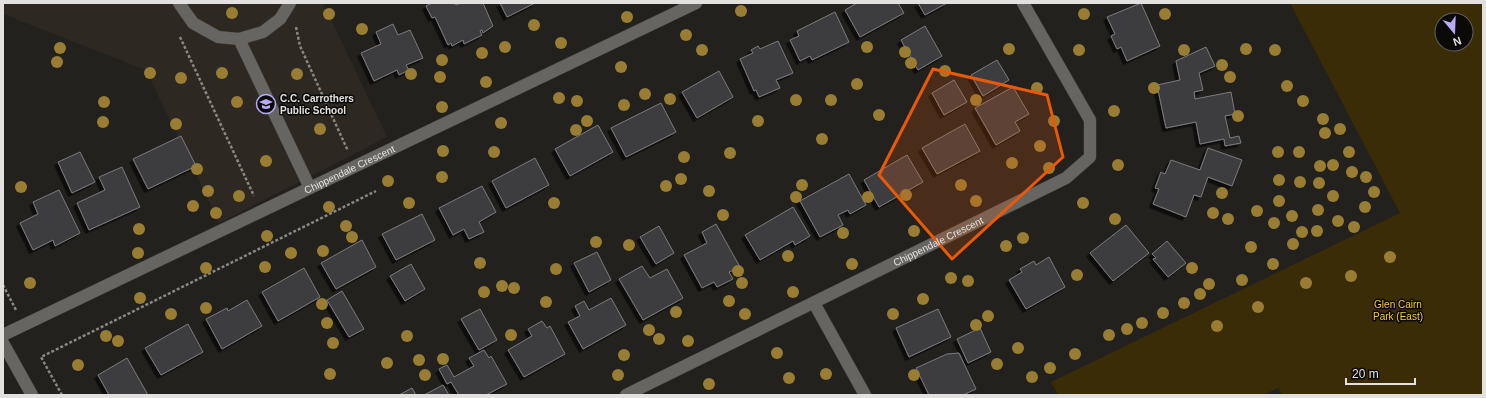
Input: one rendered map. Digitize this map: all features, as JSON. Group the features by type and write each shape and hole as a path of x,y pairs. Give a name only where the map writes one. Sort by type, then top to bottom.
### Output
{"street":[{"path":"179,3 194,23 218,37 239,39 263,32 280,19 290,3"},
{"name":"Chippendale Crescent","path":"3,335 696,3"},
{"name":"Chippendale Crescent","path":"626,395 1066,178 1090,157 1090,120 1023,3"},
{"path":"239,39 310,188"},
{"path":"814,303 864,395"},
{"path":"3,343 32,395"}],"path":[{"path":"294,21 300,46 350,155"},
{"path":"178,33 261,211"},
{"path":"62,395 41,357 376,191"},
{"path":"3,285 20,316"}],"highlighted area":[{"path":"933,69 1047,95 1063,157 952,259 879,175"}],"shaded area":[{"name":"C.C. Carrothers Public School","path":"3,3 323,3 387,137 219,223 146,70 3,14"}],"green space":[{"name":"Glen Cairn Park (East)","path":"1290,3 1483,3 1483,395 1282,395 1278,388 1263,395 1058,395 1051,382 1400,213"}],"building":[{"path":"432,3 455,3 456,5 461,3 483,3 493,26 483,33 482,30 480,31 482,35 464,44 463,40 452,46 451,43 448,45 435,17 432,18 426,6"},
{"path":"500,3 535,3 507,17"},
{"path":"857,3 898,3 904,13 860,37 845,10"},
{"path":"918,3 947,3 925,15"},
{"path":"1141,3 1160,46 1127,61 1121,47 1117,49 1111,36 1115,34 1107,17"},
{"path":"835,12 849,42 812,60 810,56 800,61 790,40 799,36 797,31"},
{"path":"393,24 398,35 410,30 423,58 406,65 409,70 399,75 397,70 374,81 361,53 381,44 376,32"},
{"path":"925,26 942,56 918,70 901,40"},
{"path":"778,41 793,73 776,80 780,88 759,97 756,90 754,91 740,59 753,53 751,50 758,46 760,49"},
{"path":"1206,47 1215,66 1199,73 1203,90 1194,92 1195,99 1231,92 1235,114 1225,116 1230,138 1239,136 1241,143 1225,146 1224,139 1200,144 1196,122 1166,128 1157,85 1180,80 1176,61"},
{"path":"997,60 1009,80 983,96 971,75"},
{"path":"719,71 733,97 697,118 682,92"},
{"path":"954,80 967,102 944,115 932,93"},
{"path":"1013,87 1029,114 1015,122 1020,131 996,145 975,108"},
{"path":"661,103 676,132 626,157 611,128"},
{"path":"965,124 980,151 937,174 922,148"},
{"path":"598,125 613,152 570,176 555,149"},
{"path":"181,136 196,166 148,189 133,159"},
{"path":"1208,148 1242,160 1232,186 1208,177 1201,197 1194,195 1186,217 1153,204 1159,189 1155,188 1161,172 1165,174 1171,160 1200,170"},
{"path":"80,152 95,182 72,193 58,162"},
{"path":"907,155 923,182 879,207 864,180"},
{"path":"535,158 549,185 506,208 492,181"},
{"path":"122,167 140,207 89,230 77,203 105,190 99,177"},
{"path":"849,174 866,205 850,214 848,210 838,215 843,225 820,237 800,201"},
{"path":"482,186 496,212 479,222 484,232 469,239 464,229 453,235 439,208"},
{"path":"59,190 80,233 55,246 53,240 33,250 20,223 38,214 33,202"},
{"path":"793,207 810,236 795,245 793,241 760,260 745,235"},
{"path":"422,214 435,240 396,260 382,234"},
{"path":"716,224 740,267 729,272 733,279 717,287 714,282 702,288 684,255 707,243 702,232"},
{"path":"1126,225 1149,253 1113,281 1090,253"},
{"path":"659,226 674,253 656,264 640,237"},
{"path":"362,240 376,267 336,289 321,263"},
{"path":"1167,241 1186,263 1168,277 1153,259 1156,258 1152,254"},
{"path":"597,252 611,280 589,292 574,263"},
{"path":"1049,257 1065,287 1026,309 1009,280 1022,272 1020,269 1034,261 1036,265"},
{"path":"411,264 425,289 405,301 390,276"},
{"path":"642,266 650,278 667,269 683,298 643,320 619,279"},
{"path":"304,268 320,297 278,321 262,292"},
{"path":"342,291 364,329 349,337 327,300"},
{"path":"611,298 626,325 583,349 568,322 580,316 575,306 584,301 589,310"},
{"path":"247,300 262,326 222,349 206,319 227,308 228,311"},
{"path":"480,309 497,340 479,350 461,319"},
{"path":"938,309 951,337 909,357 896,328"},
{"path":"542,321 547,328 550,326 565,354 524,377 508,350 532,336 528,329"},
{"path":"188,324 203,352 161,375 145,348"},
{"path":"980,328 991,352 968,363 957,339"},
{"path":"484,350 489,358 491,356 507,384 486,395 459,395 451,382 447,384 439,369 447,365 454,377 474,366 469,358"},
{"path":"959,353 976,389 963,395 929,395 916,368 947,354"},
{"path":"127,358 148,395 109,395 98,375"},
{"path":"443,385 449,395 424,395"},
{"path":"412,388 416,395 399,395"}],"place":[{"name":"C.C. Carrothers Public School","path":"266,104"}]}
